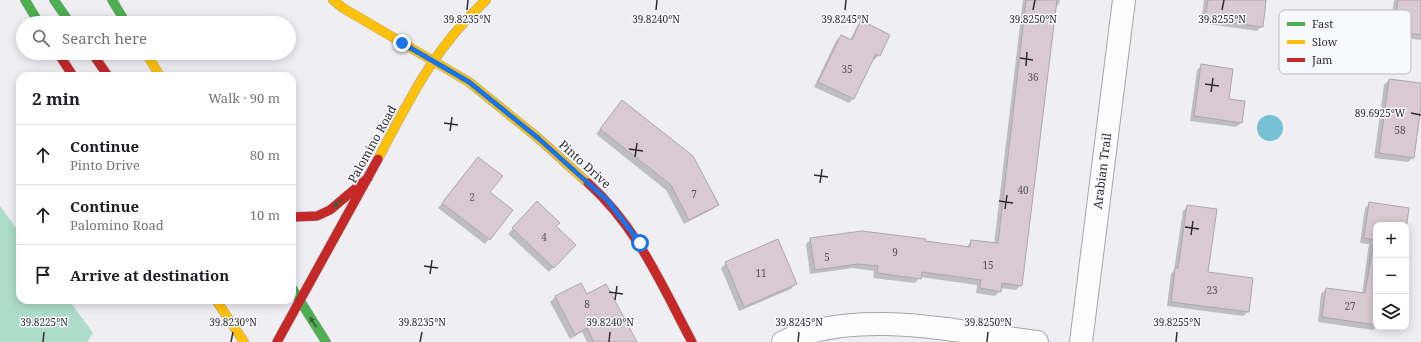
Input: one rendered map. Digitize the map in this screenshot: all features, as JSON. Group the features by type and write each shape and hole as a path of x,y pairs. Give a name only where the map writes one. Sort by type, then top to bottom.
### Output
{"main road":[{"path":"25,0 35,16"},
{"path":"54,0 65,16"},
{"path":"112,0 122,16"},
{"path":"333,0 343,8 433,60"},
{"name":"Palomino Road","path":"277,342 394,128 433,60 451,35 486,0"},
{"path":"63,60 70,72"},
{"path":"97,60 105,72"},
{"path":"150,60 158,72"},
{"name":"Pinto Drive","path":"433,60 469,82 538,138 608,201 640,243 692,342"},
{"path":"296,216 317,216 330,210 368,178"},
{"path":"296,295 326,342"},
{"path":"219,304 244,342"}],"street":[{"name":"Arabian Trail","path":"1081,342 1124,0"},
{"path":"783,342 839,326 890,323 1037,342"}],"green space":[{"path":"0,206 16,228 16,304 72,304 93,333 87,342 0,342"}],"water":[{"path":"1270,115 1279,119 1283,128 1279,137 1270,141 1261,137 1257,128 1261,119"}],"building":[{"path":"1026,0 1057,0 1022,286 1002,283 1001,292 980,288 981,280 922,272 921,279 877,273 878,266 858,264 815,270 810,238 862,231 926,239 925,241 970,247 971,240 998,243"},
{"path":"1208,0 1266,0 1263,27 1205,19"},
{"path":"1398,0 1421,0 1421,35 1411,34 1411,10 1397,10"},
{"path":"861,20 890,35 880,56 876,54 854,99 818,82 841,35 852,40"},
{"path":"1201,64 1233,69 1229,99 1245,101 1242,123 1194,116"},
{"path":"1389,79 1421,83 1421,106 1414,158 1379,153"},
{"path":"622,100 693,156 719,205 689,220 671,185 600,129"},
{"path":"478,157 503,176 490,192 513,210 490,240 442,203"},
{"path":"537,201 560,223 556,226 576,245 554,268 512,228"},
{"path":"1369,202 1409,208 1407,222 1373,222 1373,240 1364,238"},
{"path":"1187,205 1217,209 1208,272 1253,278 1249,312 1171,302 1175,268 1178,268"},
{"path":"778,239 797,284 744,307 725,262"},
{"path":"1373,246 1373,325 1322,317 1326,288 1365,293"},
{"path":"581,283 587,294 606,284 637,342 594,342 587,328 575,335 555,296"}],"traffic: fast":[{"path":"25,0 35,16"},
{"path":"54,0 65,16"},
{"path":"112,0 122,16"},
{"path":"296,294 326,342"}],"traffic: slow":[{"path":"333,0 343,8 469,82 538,138 588,183"},
{"path":"378,159 425,74 452,36 486,0"},
{"path":"150,60 158,72"},
{"path":"219,304 244,342"}],"traffic: jam":[{"path":"63,60 70,72"},
{"path":"97,60 105,72"},
{"path":"277,342 378,159"},
{"path":"296,217 317,216 330,210 368,178"},
{"path":"588,183 606,200 635,238 659,278 692,342"}],"route":[{"path":"402,43 469,82 538,138 608,201 640,243"}]}
